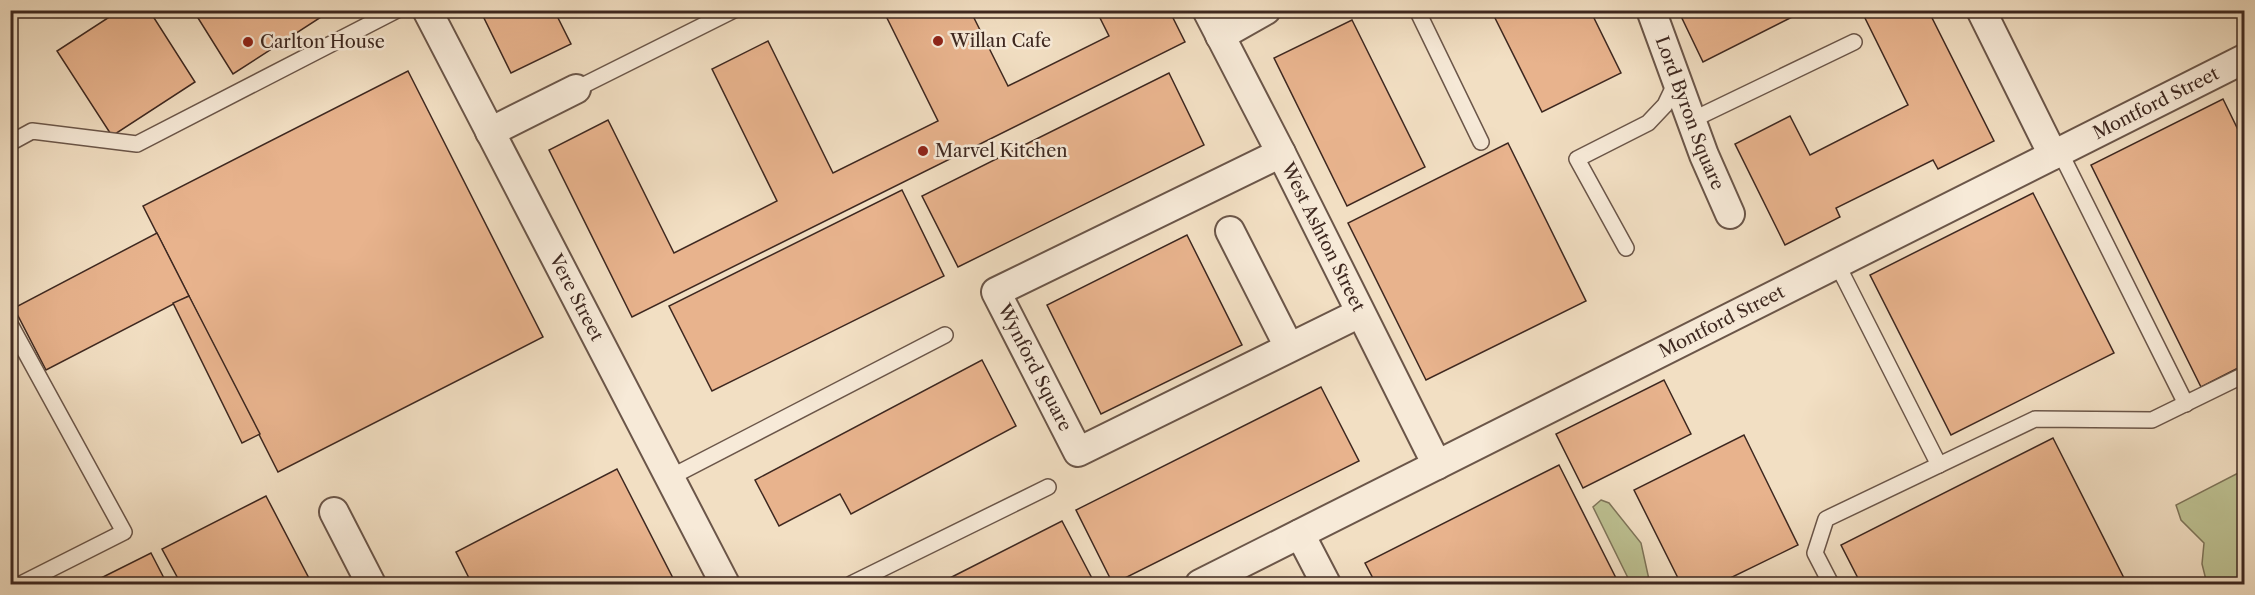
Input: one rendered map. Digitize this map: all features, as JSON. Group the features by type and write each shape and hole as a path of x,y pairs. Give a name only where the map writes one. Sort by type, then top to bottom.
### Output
{"street":[{"name":"Vere Street","path":"427,10 724,585"},
{"name":"West Ashton Street","path":"1207,10 1437,465"},
{"path":"1220,36 1266,10"},
{"name":"Lord Byron Square","path":"1651,10 1704,155 1731,214"},
{"path":"1981,10 2057,154"},
{"name":"Montford Street","path":"1200,585 2244,60"},
{"path":"490,132 576,89"},
{"name":"Wynford Square","path":"1281,153 996,292 1078,452 1360,313"},
{"path":"1230,231 1289,347"},
{"path":"334,512 371,585"},
{"path":"1300,534 1326,585"}],"lane":[{"path":"10,143 32,132 138,144 397,10"},
{"path":"576,89 734,10"},
{"path":"1418,10 1481,142"},
{"path":"1692,120 1854,42"},
{"path":"1626,248 1577,159 1648,123 1665,105 1677,78"},
{"path":"2057,154 2186,404"},
{"path":"1837,264 1939,465"},
{"path":"10,324 124,532 21,585"},
{"path":"669,478 945,335"},
{"path":"1831,585 1815,553 1826,519 2035,419 2152,420 2244,375"},
{"path":"851,585 1048,487"}],"green space":[{"path":"2244,470 2244,584 2207,584 2202,564 2204,543 2181,520 2176,505"},
{"path":"1601,500 1609,503 1641,543 1650,584 1631,584 1593,507"}],"building":[{"path":"120,10 149,10 195,82 112,136 57,51"},
{"name":"Carlton House","path":"193,10 332,10 233,74"},
{"path":"480,10 554,10 571,44 511,73"},
{"path":"883,10 970,10 1008,86 1109,36 1096,10 1169,10 1185,42 632,317 549,150 608,120 674,253 777,201 712,69 768,41 833,173 938,121"},
{"path":"1491,10 1590,10 1621,73 1542,112"},
{"path":"1678,10 1806,10 1703,62"},
{"path":"1861,10 1928,10 1994,141 1938,169 1933,160 1836,208 1840,217 1785,245 1735,144 1790,116 1810,155 1908,105"},
{"path":"1352,20 1425,167 1347,206 1274,58"},
{"path":"408,71 543,337 278,472 143,206"},
{"path":"1169,73 1204,145 958,267 922,196"},
{"path":"2223,99 2244,142 2244,365 2201,387 2091,165"},
{"path":"1508,143 1586,301 1426,380 1348,223"},
{"path":"902,190 944,276 712,391 669,306"},
{"path":"2033,193 2114,353 1951,435 1870,275"},
{"path":"157,233 189,296 46,370 14,308"},
{"path":"1187,235 1242,345 1101,414 1047,305"},
{"path":"189,296 260,434 242,443 173,303"},
{"path":"982,360 1016,426 851,514 840,494 779,526 755,480"},
{"path":"1664,380 1691,434 1583,488 1556,434"},
{"path":"1321,387 1359,461 1113,584 1076,510"},
{"path":"1744,435 1798,545 1718,584 1681,584 1634,490"},
{"path":"2053,438 2127,584 1861,584 1841,545"},
{"path":"1559,465 1619,584 1376,584 1365,563"},
{"path":"617,469 676,584 472,584 456,552"},
{"path":"266,496 312,584 181,584 162,549"},
{"path":"1062,521 1095,584 938,584"},
{"path":"151,553 167,584 89,584"}],"place":[{"name":"Willan Cafe","path":"938,41"},
{"name":"Carlton House","path":"248,42"},
{"name":"Marvel Kitchen","path":"923,151"}]}
